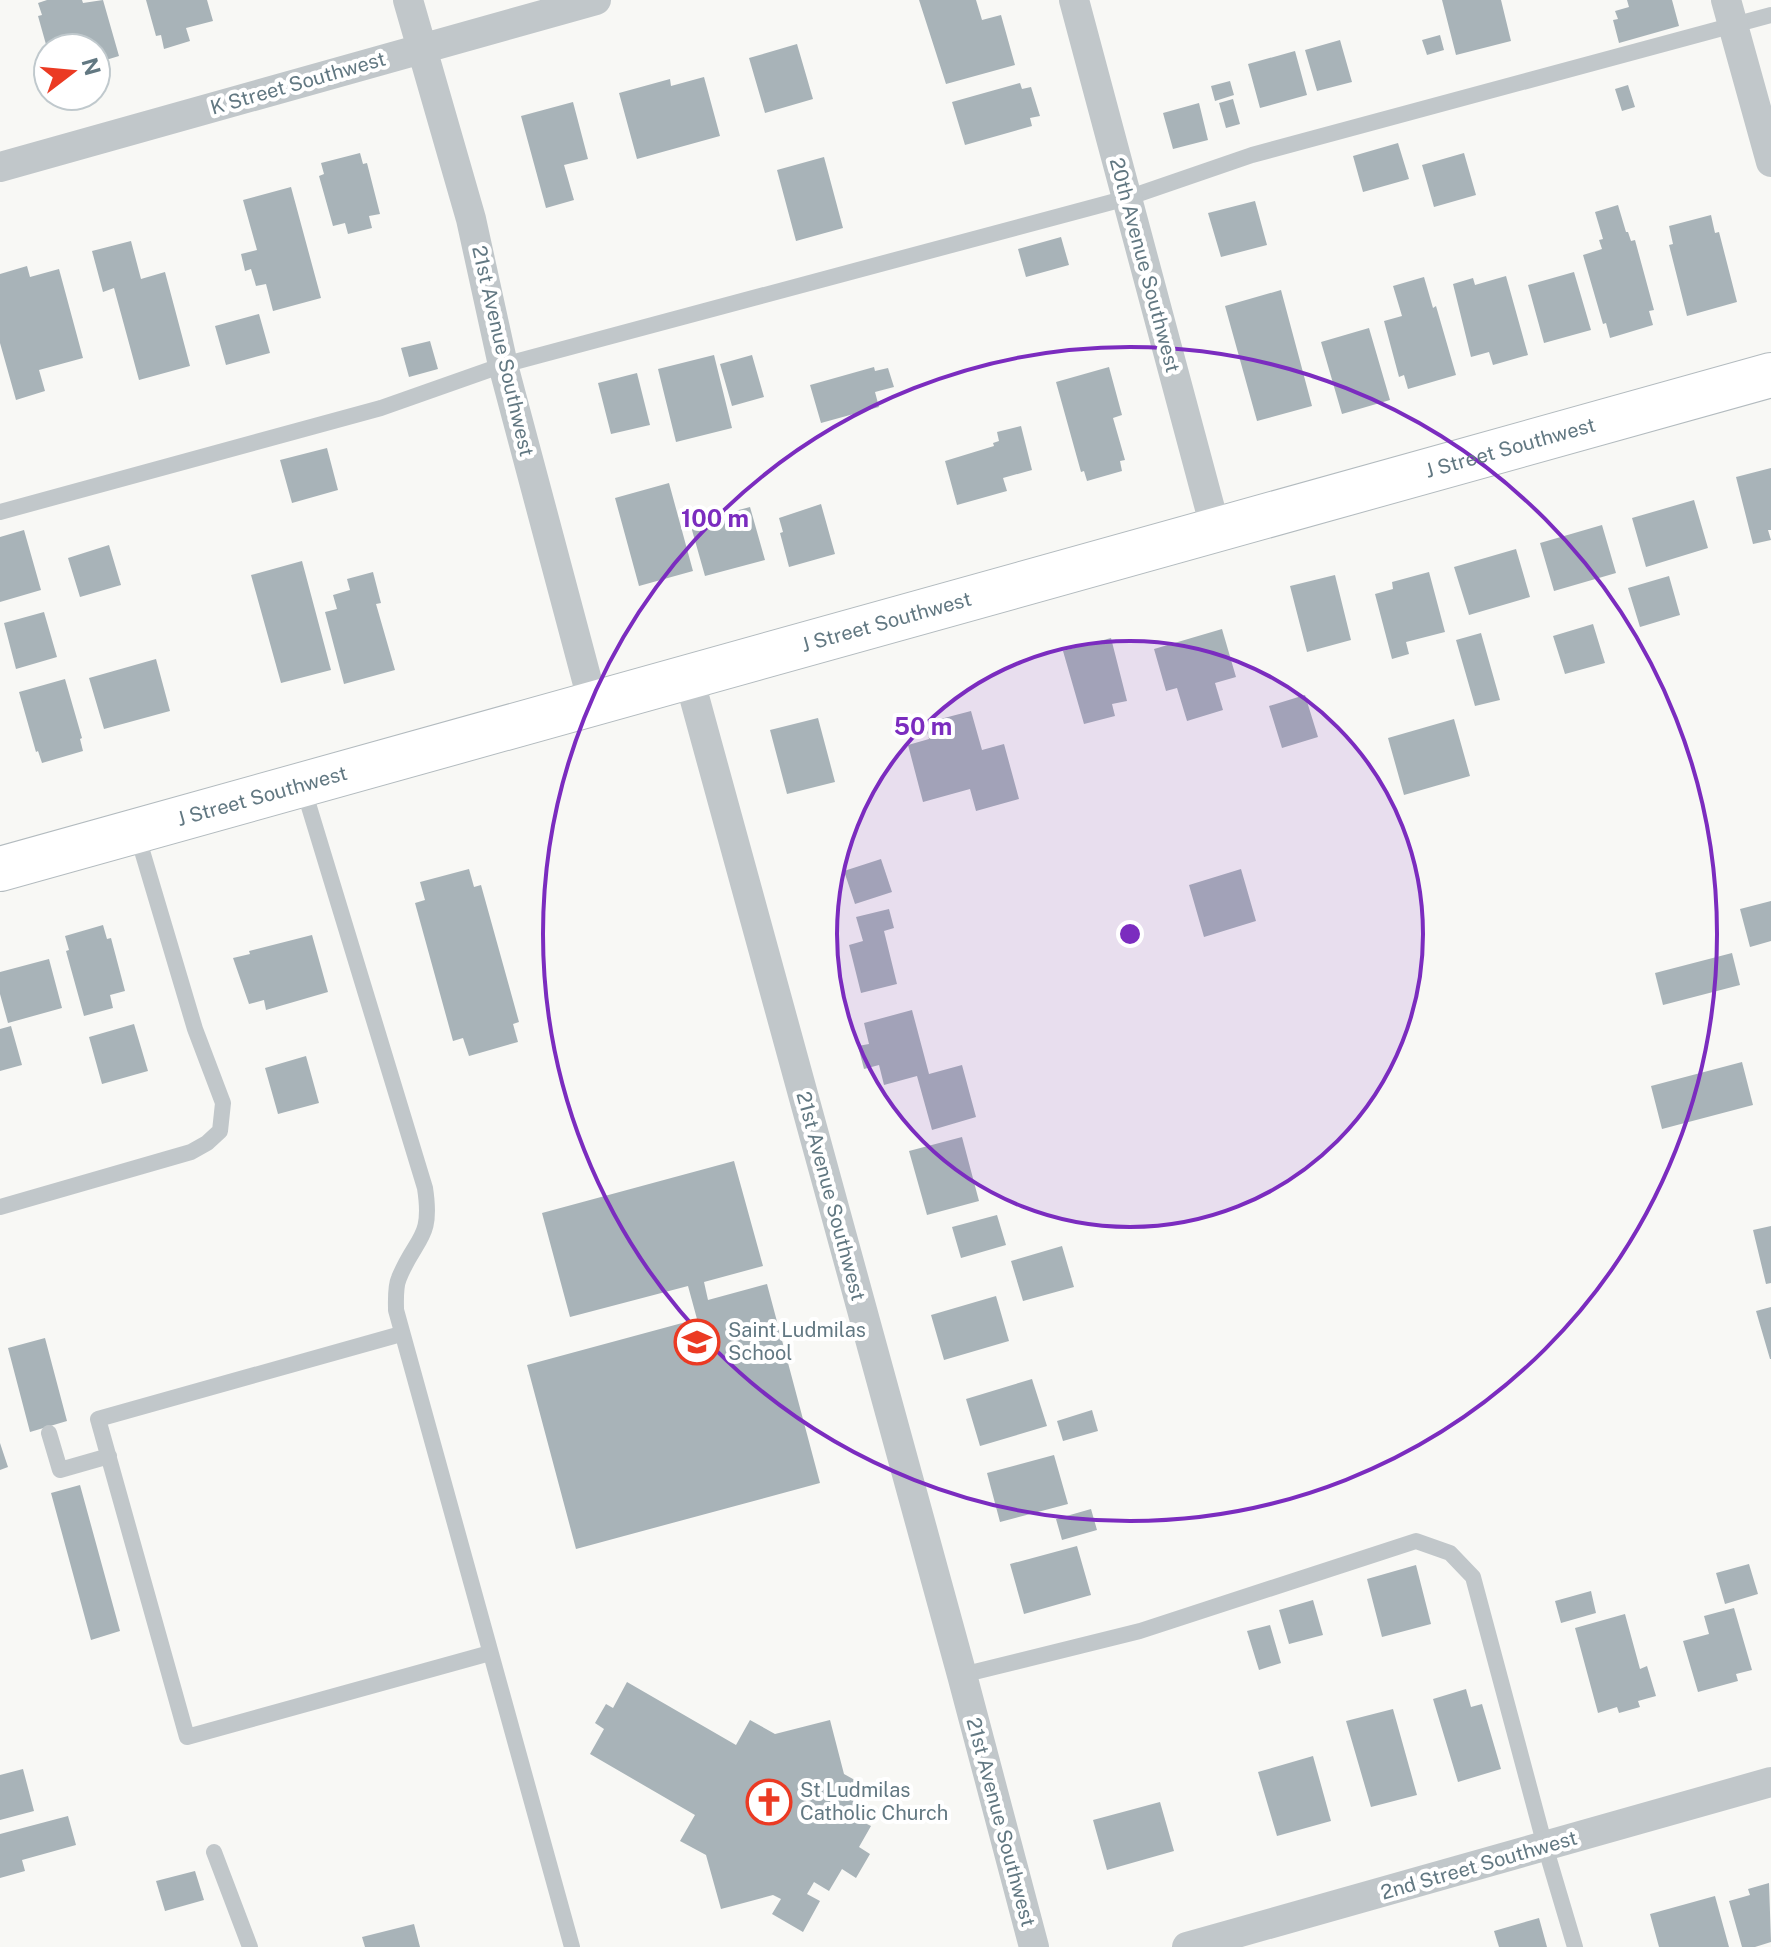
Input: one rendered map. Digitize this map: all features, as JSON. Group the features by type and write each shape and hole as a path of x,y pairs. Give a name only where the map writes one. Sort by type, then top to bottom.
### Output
{"street":[{"name":"21st Avenue Southwest","path":"408,0 471,219 503,365 593,703"},
{"name":"K Street Southwest","path":"0,167 596,0"},
{"name":"20th Avenue Southwest","path":"1074,0 1216,531"},
{"path":"1730,12 1771,162"},
{"name":"J Street Southwest","path":"0,869 1771,375"},
{"name":"21st Avenue Southwest","path":"689,678 1034,1947"},
{"name":"2nd Street Southwest","path":"1187,1947 1771,1782"}],"lane":[{"path":"0,512 381,408 503,365 1127,198 1252,155 1730,12 1771,15"},
{"path":"303,785 425,1188 429,1212 425,1233 398,1281 396,1310 401,1334 572,1947"},
{"path":"0,1207 191,1152 220,1131 223,1103 195,1029 136,832"},
{"path":"401,1334 98,1419 187,1737 490,1653"},
{"path":"49,1433 60,1470 109,1456"},
{"path":"962,1675 1140,1631 1416,1541 1450,1553 1473,1577 1575,1947"},
{"path":"214,1852 250,1947"}],"building":[{"path":"47,0 82,0 83,3 103,0 119,56 112,58 112,32 42,32 38,3"},
{"path":"146,0 207,0 213,21 186,28 190,41 164,49 161,35 156,36"},
{"path":"919,0 976,0 982,20 1001,15 1015,65 946,84"},
{"path":"1442,0 1501,0 1511,41 1456,55"},
{"path":"1627,0 1672,0 1679,26 1619,43 1613,20 1618,19 1615,11 1629,7"},
{"path":"1440,35 1444,50 1427,55 1422,40"},
{"path":"1340,40 1352,82 1317,91 1305,50"},
{"path":"797,44 813,99 765,113 749,58"},
{"path":"1295,51 1307,95 1260,108 1248,64"},
{"path":"704,77 720,136 637,159 619,93 670,79 671,86"},
{"path":"1230,81 1234,95 1215,101 1211,86"},
{"path":"1020,83 1022,89 1031,87 1040,116 1030,118 1032,126 965,145 952,102"},
{"path":"1628,85 1635,107 1622,111 1615,89"},
{"path":"1233,99 1240,124 1226,128 1219,103"},
{"path":"573,102 588,159 564,165 574,200 546,208 521,116"},
{"path":"1199,103 1208,140 1173,149 1163,113"},
{"path":"1398,143 1409,179 1363,192 1353,156"},
{"path":"360,153 363,164 367,163 380,214 369,216 372,228 348,234 345,223 333,226 319,176 324,174 321,163"},
{"path":"1464,153 1476,195 1434,207 1422,165"},
{"path":"824,157 843,228 796,241 777,170"},
{"path":"291,187 321,298 273,311 266,284 256,286 251,269 245,271 241,254 257,250 243,200"},
{"path":"1255,201 1267,245 1221,257 1208,213"},
{"path":"1618,205 1626,232 1631,241 1635,240 1654,310 1649,311 1653,325 1610,338 1583,255 1602,249 1599,240 1603,239 1595,212"},
{"path":"1711,215 1715,233 1719,232 1737,302 1687,316 1669,245 1673,244 1669,226"},
{"path":"1061,237 1069,265 1026,277 1018,249"},
{"path":"131,241 141,279 165,272 190,366 139,380 114,288 103,292 92,251"},
{"path":"27,266 30,277 59,269 83,358 39,370 45,391 16,400 0,343 0,274"},
{"path":"1574,272 1591,330 1544,343 1528,285"},
{"path":"1506,276 1528,355 1493,365 1489,352 1471,357 1453,284 1473,278 1475,285"},
{"path":"1424,277 1433,308 1436,306 1456,375 1408,389 1404,375 1399,377 1384,321 1402,316 1393,286"},
{"path":"1281,290 1312,406 1257,421 1225,306"},
{"path":"259,314 270,353 226,365 215,326"},
{"path":"1369,328 1390,400 1342,414 1321,342"},
{"path":"430,341 438,369 409,377 401,348"},
{"path":"714,355 732,428 676,442 658,369"},
{"path":"752,355 764,397 732,406 720,364"},
{"path":"874,367 875,371 888,368 894,387 875,392 879,407 821,423 810,385"},
{"path":"1109,367 1122,415 1113,418 1125,460 1120,461 1122,471 1087,481 1084,471 1081,472 1056,382"},
{"path":"637,373 650,425 611,434 598,383"},
{"path":"1021,426 1032,470 1003,478 1007,491 957,505 945,461 994,446 993,443 999,441 997,432"},
{"path":"327,448 338,490 292,503 280,460"},
{"path":"1771,468 1771,530 1768,530 1771,540 1753,544 1736,477"},
{"path":"669,483 693,571 639,586 615,498"},
{"path":"1694,500 1708,548 1646,567 1632,518"},
{"path":"821,504 835,554 789,567 779,518"},
{"path":"750,507 765,560 705,576 690,523"},
{"path":"1602,525 1616,573 1554,591 1540,543"},
{"path":"24,530 41,590 0,602 0,537"},
{"path":"109,545 121,585 80,597 68,558"},
{"path":"1516,549 1530,597 1469,615 1454,567"},
{"path":"302,561 331,670 281,683 251,575"},
{"path":"373,572 381,603 376,604 395,670 344,684 325,612 337,609 333,595 350,590 347,579"},
{"path":"1429,572 1445,632 1406,642 1409,654 1392,659 1375,594 1393,589 1392,582"},
{"path":"1335,575 1351,640 1307,652 1290,586"},
{"path":"1669,576 1680,615 1640,627 1628,588"},
{"path":"44,612 57,657 16,669 4,623"},
{"path":"1593,624 1605,663 1565,674 1553,636"},
{"path":"1222,629 1236,677 1215,683 1223,710 1187,721 1177,688 1166,691 1154,649"},
{"path":"1481,633 1500,700 1475,706 1456,640"},
{"path":"1111,638 1127,701 1112,704 1115,716 1084,724 1063,651"},
{"path":"156,659 170,711 104,729 89,678"},
{"path":"65,679 83,751 42,763 19,692"},
{"path":"1305,695 1318,737 1282,748 1269,706"},
{"path":"971,711 982,750 1004,744 1019,799 976,811 970,789 923,802 908,745 929,739 925,723"},
{"path":"818,718 835,782 787,794 770,730"},
{"path":"1454,719 1470,776 1404,795 1388,738"},
{"path":"881,859 892,892 855,904 844,871"},
{"path":"469,869 474,887 481,885 519,1022 513,1024 518,1042 469,1056 463,1038 453,1041 415,903 425,900 420,882"},
{"path":"1241,869 1256,921 1204,937 1189,885"},
{"path":"1771,901 1771,941 1750,947 1740,909"},
{"path":"889,909 894,928 884,931 897,984 861,993 849,945 863,941 856,917"},
{"path":"103,925 107,939 111,938 125,991 110,995 113,1008 84,1016 66,951 69,950 65,936"},
{"path":"312,935 328,992 266,1010 264,1000 249,1004 233,958"},
{"path":"1732,953 1740,985 1663,1005 1655,973"},
{"path":"49,959 62,1008 8,1023 0,994 0,972"},
{"path":"912,1010 929,1074 962,1065 976,1117 932,1130 917,1076 884,1085 879,1065 864,1069 858,1046 869,1044 864,1023"},
{"path":"134,1024 148,1071 102,1084 89,1037"},
{"path":"11,1026 22,1065 0,1071 0,1029"},
{"path":"306,1056 319,1103 278,1114 265,1068"},
{"path":"1742,1062 1753,1105 1662,1129 1651,1086"},
{"path":"962,1137 979,1201 927,1215 909,1151"},
{"name":"Saint Ludmilas School","path":"734,1161 763,1266 704,1282 708,1300 767,1284 820,1483 576,1549 527,1365 697,1319 688,1286 570,1317 542,1213"},
{"path":"997,1215 1006,1245 961,1258 952,1227"},
{"path":"1771,1226 1771,1283 1766,1284 1753,1230"},
{"path":"1062,1246 1074,1287 1023,1301 1011,1261"},
{"path":"996,1296 1009,1341 944,1360 931,1315"},
{"path":"1771,1307 1771,1359 1770,1359 1756,1311"},
{"path":"45,1338 67,1421 30,1432 8,1348"},
{"path":"1032,1379 1047,1426 980,1446 966,1399"},
{"path":"1092,1410 1098,1431 1063,1441 1057,1421"},
{"path":"0,1443 8,1467 0,1470"},
{"path":"1054,1455 1068,1504 1000,1522 987,1473"},
{"path":"80,1485 120,1631 91,1640 51,1493"},
{"path":"1091,1509 1097,1530 1062,1540 1056,1519"},
{"path":"1077,1546 1091,1595 1024,1614 1010,1564"},
{"path":"1749,1564 1758,1594 1725,1604 1716,1573"},
{"path":"1416,1565 1431,1624 1382,1637 1367,1579"},
{"path":"1591,1591 1596,1613 1561,1623 1555,1601"},
{"path":"1313,1600 1323,1635 1289,1644 1279,1610"},
{"path":"1734,1608 1752,1670 1736,1674 1738,1681 1698,1692 1683,1641 1709,1634 1704,1616"},
{"path":"1625,1614 1640,1669 1647,1666 1656,1696 1638,1701 1640,1707 1619,1713 1617,1707 1598,1713 1575,1628"},
{"path":"1270,1625 1281,1663 1259,1670 1247,1631"},
{"name":"St Ludmilas Catholic Church","path":"627,1682 736,1745 750,1720 775,1734 830,1720 844,1774 871,1789 855,1818 871,1826 859,1847 870,1854 856,1878 842,1869 829,1891 814,1882 807,1894 820,1901 803,1932 772,1914 781,1899 773,1895 721,1909 706,1855 680,1841 695,1815 590,1754 604,1729 595,1723 606,1704 613,1708"},
{"path":"1466,1689 1471,1707 1482,1704 1501,1769 1458,1782 1433,1699"},
{"path":"1393,1709 1417,1795 1371,1807 1346,1721"},
{"path":"1313,1756 1331,1821 1277,1836 1258,1772"},
{"path":"23,1769 34,1811 0,1820 0,1775"},
{"path":"1160,1802 1174,1851 1107,1870 1093,1820"},
{"path":"68,1816 76,1845 22,1860 25,1871 0,1878 0,1834"},
{"path":"195,1871 204,1900 165,1911 156,1881"},
{"path":"1769,1883 1771,1942 1742,1947 1729,1901 1750,1895 1748,1889"},
{"path":"1715,1896 1729,1947 1659,1947 1650,1914"},
{"path":"1539,1918 1547,1947 1499,1947 1494,1931"},
{"path":"414,1924 420,1947 365,1947 362,1937"}],"place":[{"name":"Saint Ludmilas School","path":"697,1342"},
{"name":"St Ludmilas Catholic Church","path":"769,1802"}]}
